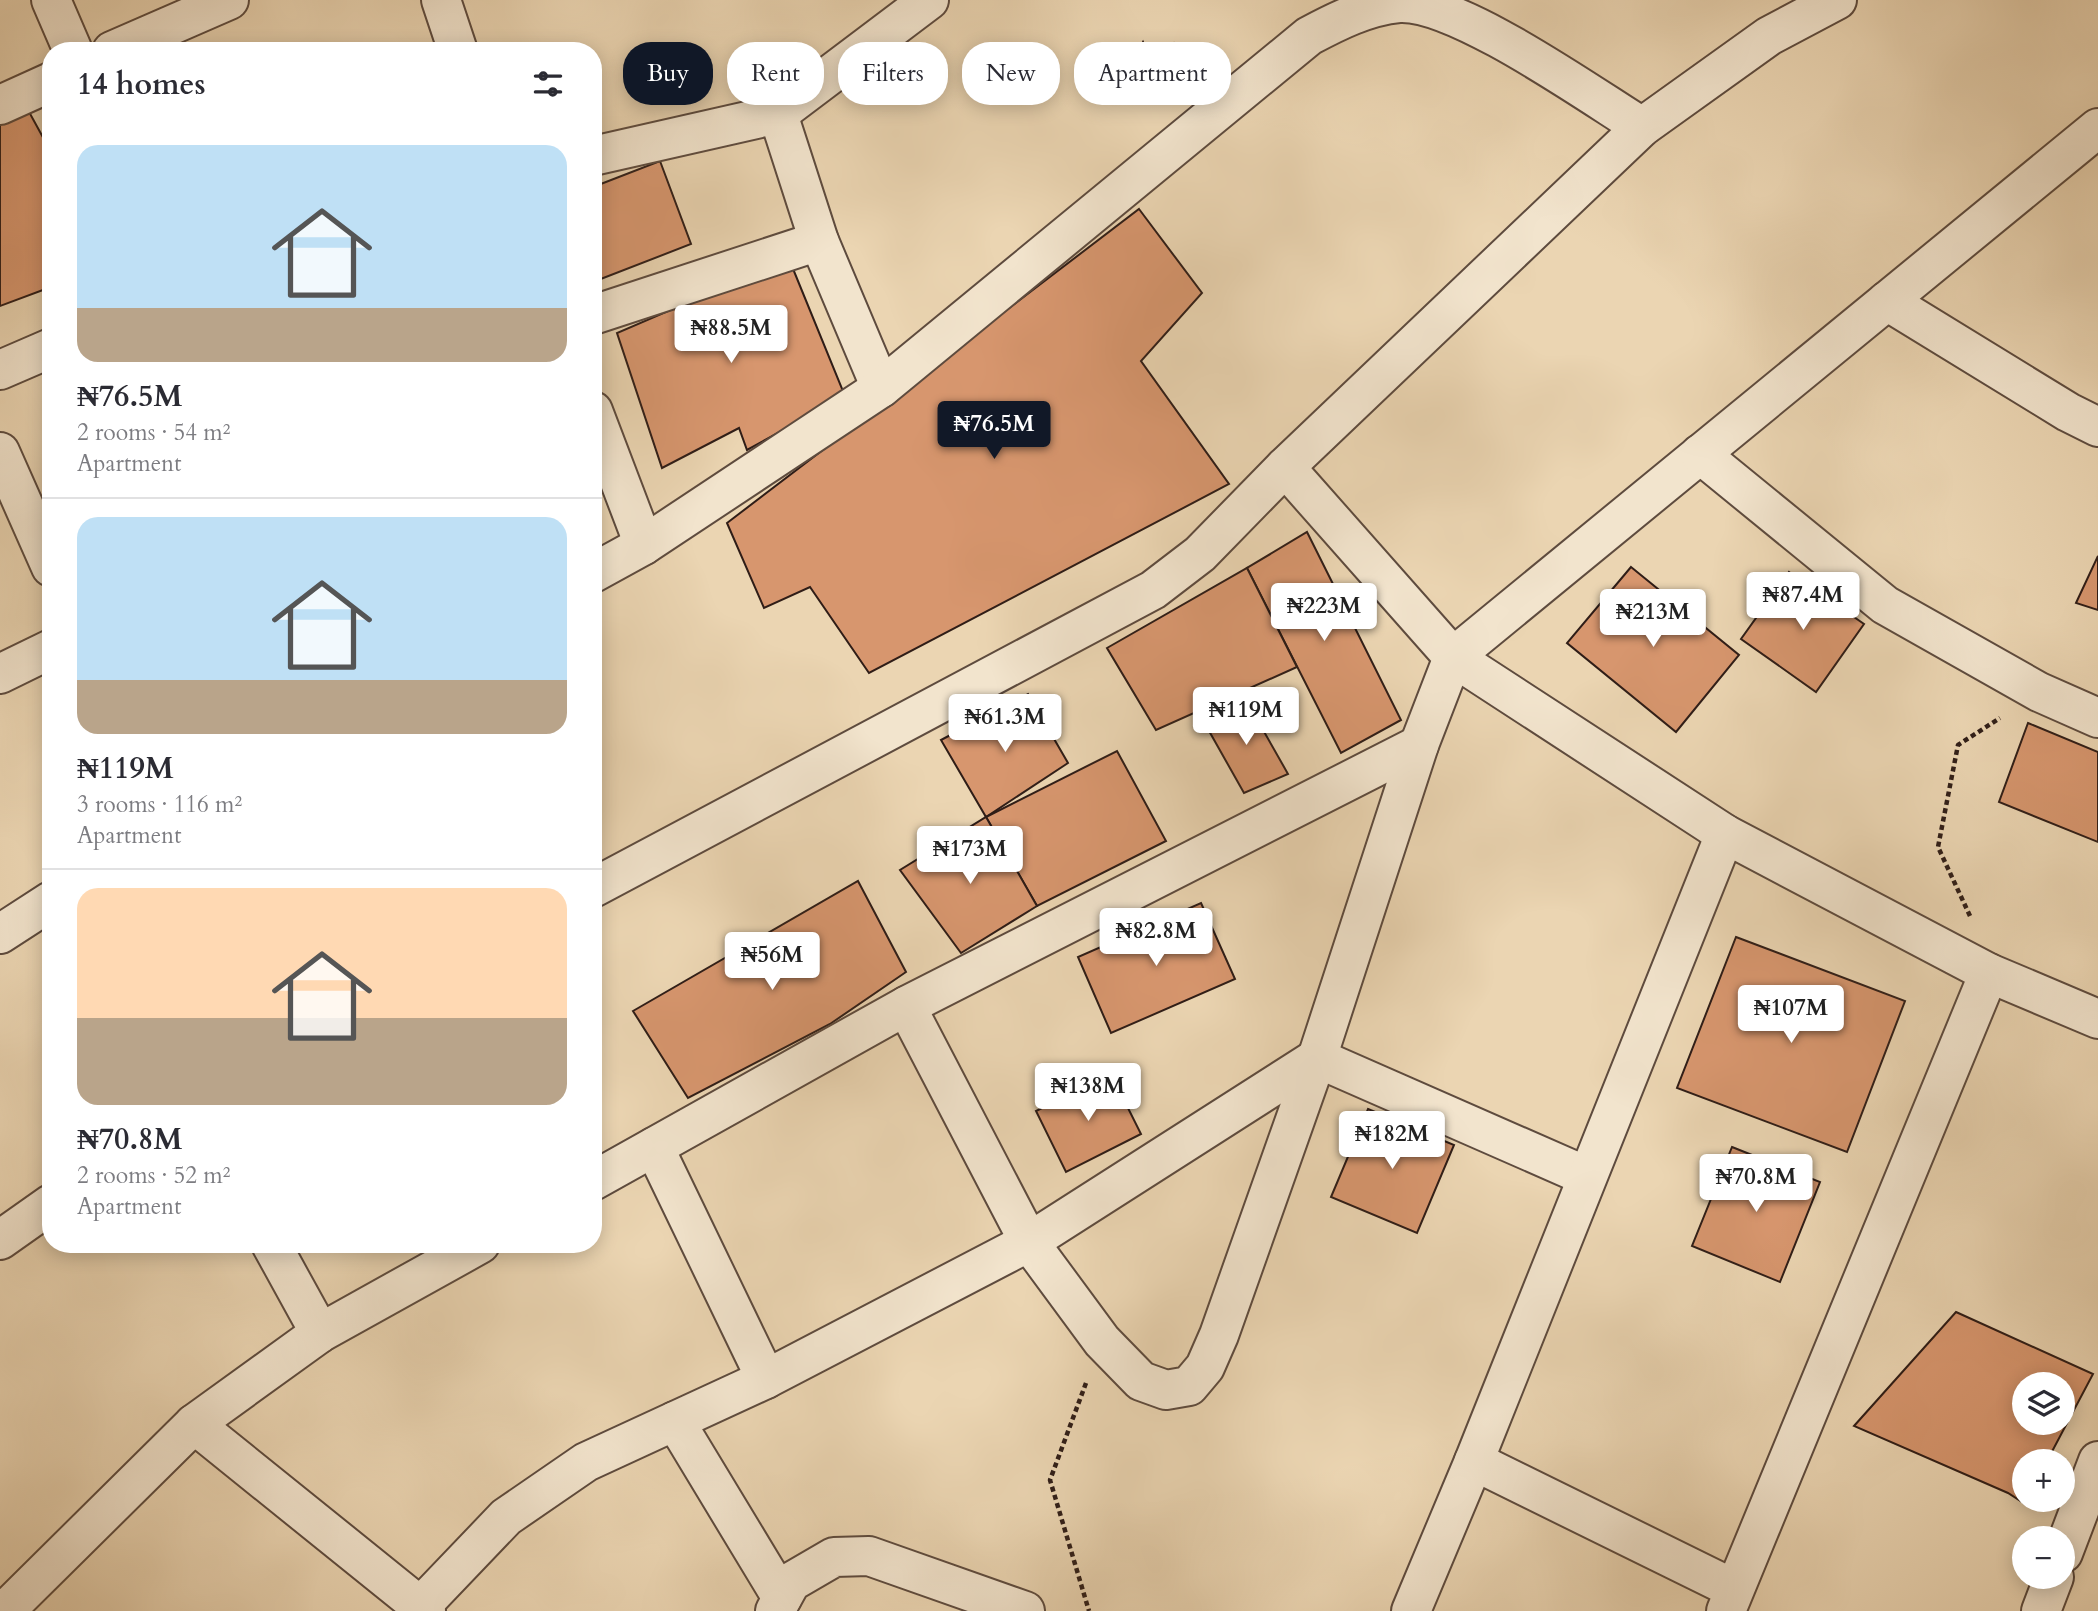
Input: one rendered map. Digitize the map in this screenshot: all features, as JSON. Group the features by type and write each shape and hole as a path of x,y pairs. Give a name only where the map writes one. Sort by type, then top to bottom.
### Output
{"street":[{"path":"51,0 69,42"},
{"path":"133,42 229,0"},
{"path":"441,0 454,42"},
{"path":"602,154 778,114 929,0"},
{"path":"602,883 1153,590 1200,554 1285,467 1642,127 1769,36 1837,0"},
{"path":"602,568 644,545 881,388 1309,36 1353,14 1401,1 1481,27 1642,127"},
{"path":"0,105 42,86"},
{"path":"778,114 819,241 881,388"},
{"path":"906,1006 1029,1242 1102,1341 1141,1381 1166,1390 1189,1386 1205,1367 1317,1058 1419,745 1453,657 2098,128"},
{"path":"602,312 819,241"},
{"path":"1887,301 2068,412 2098,427"},
{"path":"0,370 42,352"},
{"path":"602,435 644,545"},
{"path":"0,452 42,547"},
{"path":"1700,454 1885,605 2039,692 2098,718"},
{"path":"1285,467 1453,657 1725,834 1989,973 2098,1019"},
{"path":"0,674 42,653"},
{"path":"602,1176 906,1006 1419,745"},
{"path":"1411,1611 1474,1461 1725,834"},
{"path":"0,934 42,907"},
{"path":"1474,1461 1730,1600 1989,973"},
{"path":"1317,1058 1586,1176"},
{"path":"194,1424 423,1609 506,1517 586,1462 766,1379 1029,1242 1317,1058"},
{"path":"654,1147 766,1379"},
{"path":"0,1240 42,1210"},
{"path":"276,1253 320,1333"},
{"path":"5,1611 194,1424 320,1333 464,1253"},
{"path":"674,1421 779,1605"},
{"path":"2073,1526 2098,1461"},
{"path":"779,1605 791,1582 834,1557 869,1556 1024,1611"},
{"path":"2041,1611 2049,1589"}],"path":[{"path":"1973,921 1938,847 1958,746 2039,692"},
{"path":"1089,1611 1050,1480 1102,1341"}],"building":[{"path":"28,110 42,136 42,290 0,306 0,123"},
{"path":"660,161 691,244 602,279 602,184"},
{"path":"1139,209 1202,293 1141,361 1229,484 869,673 810,587 764,608 727,523"},
{"path":"789,259 845,396 747,450 739,428 662,468 617,333"},
{"path":"1307,532 1401,720 1341,753 1247,568"},
{"path":"2098,556 2098,610 2076,603"},
{"path":"1631,567 1739,655 1676,732 1567,643"},
{"path":"1247,568 1297,667 1156,730 1107,648"},
{"path":"1789,572 1864,624 1816,692 1741,639"},
{"path":"1028,694 1068,763 986,817 941,740"},
{"path":"1245,698 1288,774 1244,793 1204,722"},
{"path":"2028,723 2098,752 2098,842 1999,802"},
{"path":"1117,751 1166,841 1037,906 986,817"},
{"path":"986,817 1037,906 961,953 900,870"},
{"path":"858,881 906,972 830,1024 688,1098 633,1011"},
{"path":"1201,903 1235,979 1111,1033 1078,957"},
{"path":"1736,937 1905,1001 1847,1152 1677,1088"},
{"path":"1111,1074 1141,1134 1066,1172 1036,1111"},
{"path":"1368,1109 1454,1145 1417,1233 1331,1197"},
{"path":"1732,1147 1820,1182 1780,1282 1692,1246"},
{"path":"1956,1312 2093,1374 2075,1408 2075,1372 2012,1372 2012,1435 2061,1435 2053,1449 2012,1449 2012,1496 1854,1426"}]}
